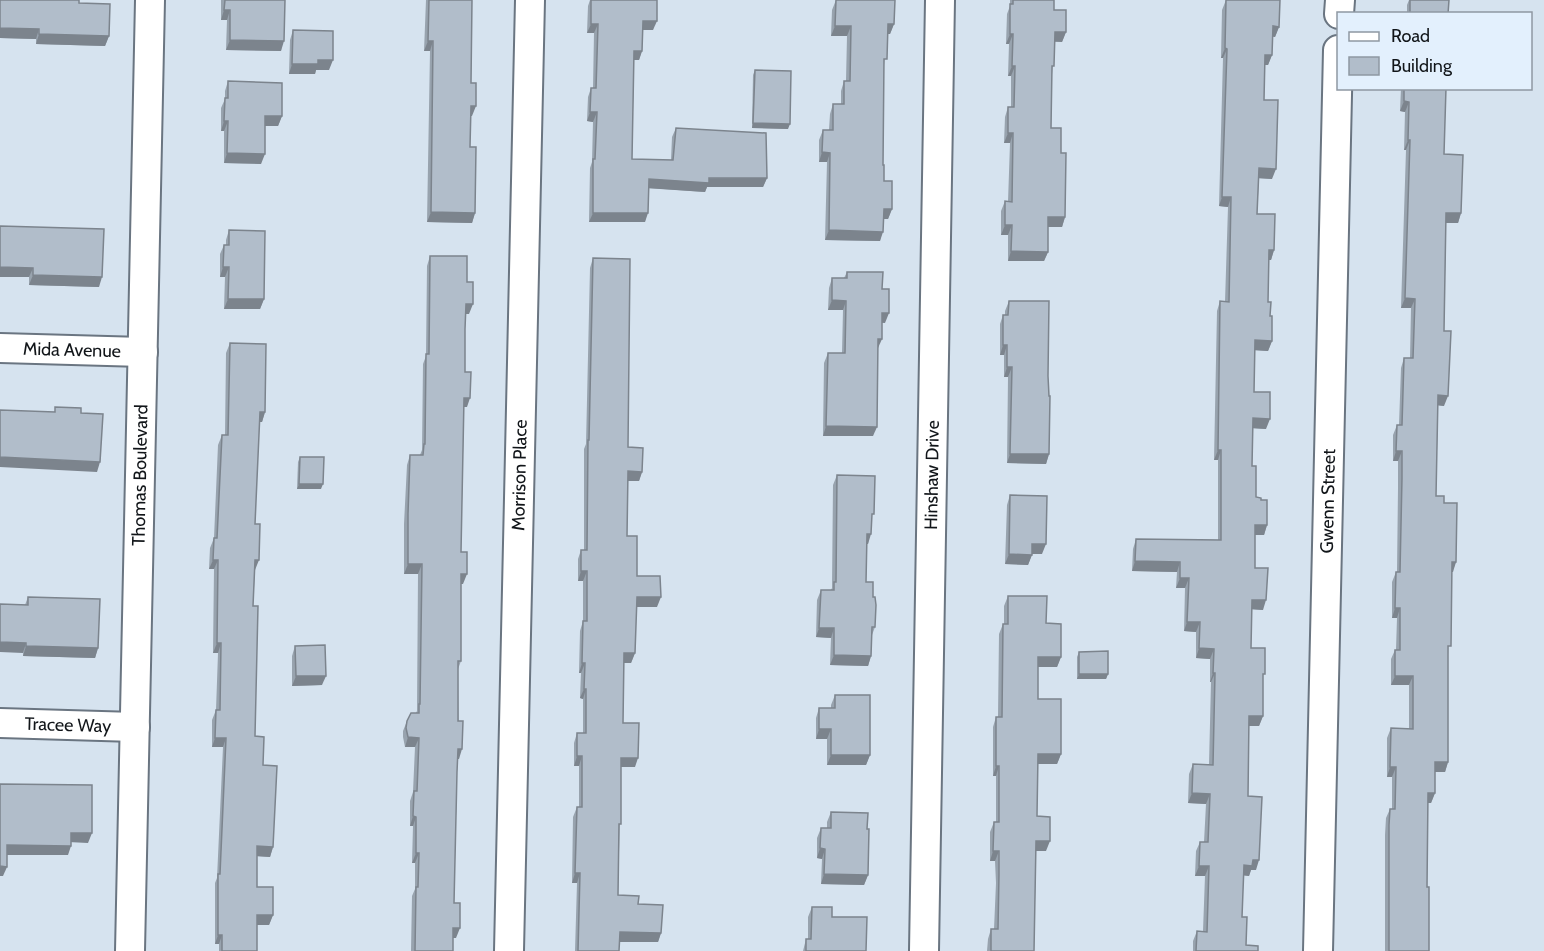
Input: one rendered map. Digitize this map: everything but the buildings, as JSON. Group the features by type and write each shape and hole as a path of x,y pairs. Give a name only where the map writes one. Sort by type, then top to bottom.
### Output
{"street":[{"name":"Thomas Boulevard","path":"130,951 150,0"},
{"name":"Morrison Place","path":"509,951 530,0"},
{"name":"Hinshaw Drive","path":"924,951 940,0"},
{"name":"Gwenn Street","path":"1318,951 1337,90"},
{"name":"Mida Avenue","path":"0,348 143,352"},
{"name":"Tracee Way","path":"0,723 135,728"}]}
